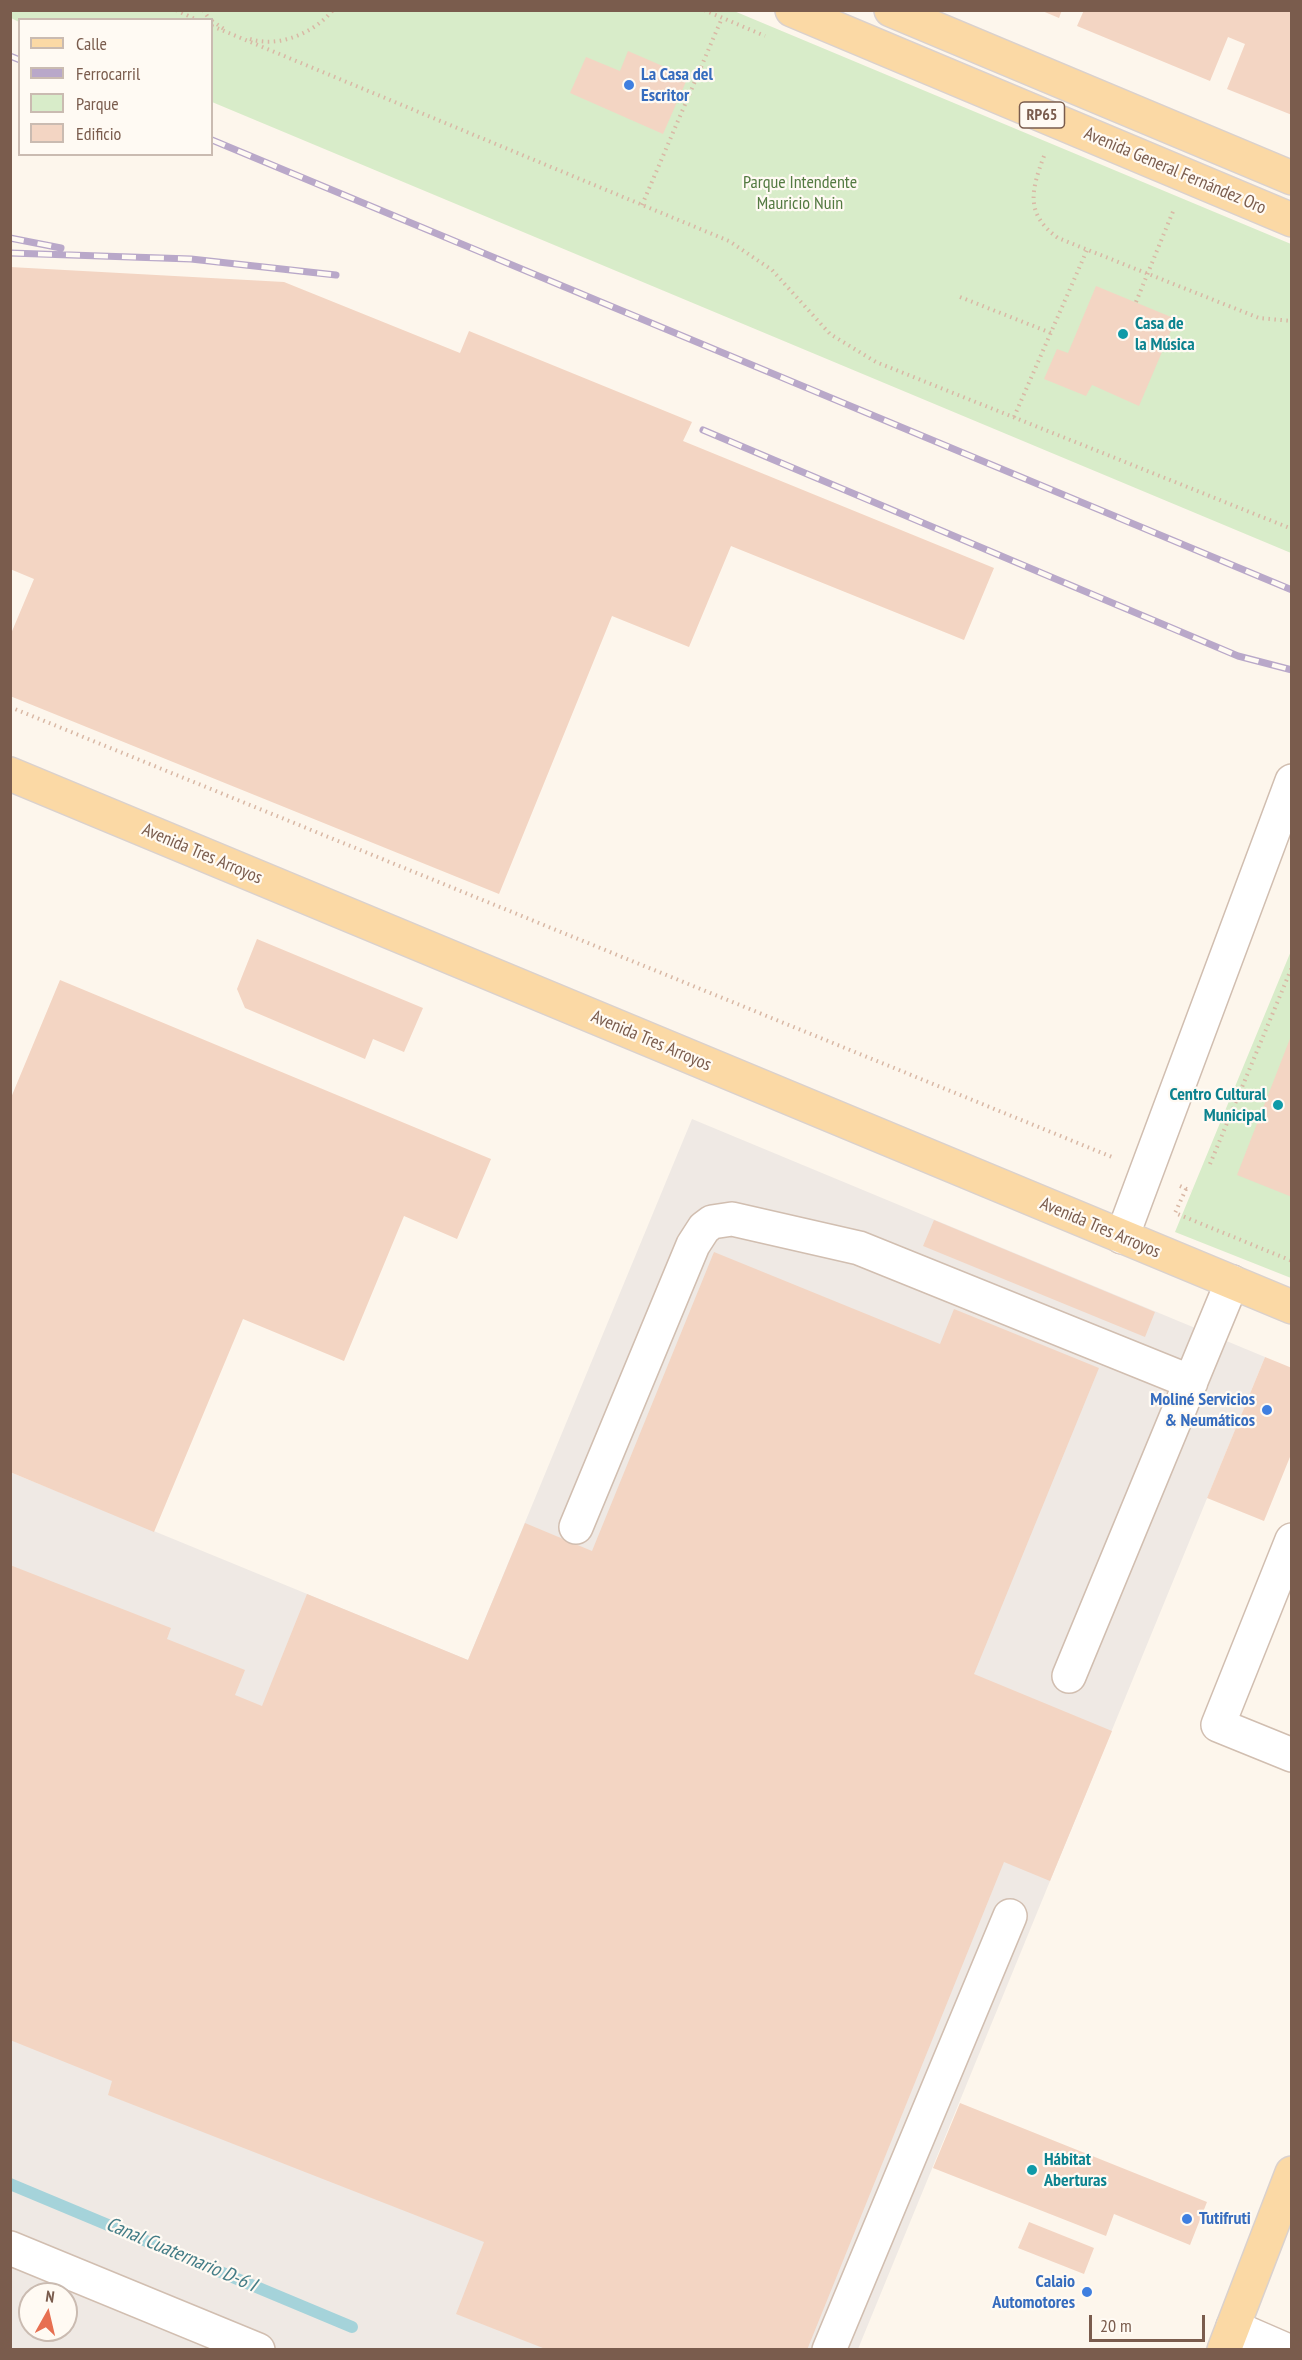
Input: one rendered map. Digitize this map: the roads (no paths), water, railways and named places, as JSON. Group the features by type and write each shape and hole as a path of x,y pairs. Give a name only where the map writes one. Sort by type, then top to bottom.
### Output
{"main road":[{"name":"Avenida General Fernández Oro","path":"792,10 1292,220"},
{"name":"RP65","path":"891,10 1292,178"},
{"name":"Avenida Tres Arroyos","path":"10,774 1292,1307"},
{"path":"1228,2338 1292,2173"}],"street":[{"path":"1122,1237 1292,781"},
{"path":"576,1527 693,1245 704,1228 722,1219 744,1220 859,1248 1191,1382"},
{"path":"1069,1676 1232,1282"},
{"path":"1292,1540 1218,1725 1292,1755"},
{"path":"829,2349 1010,1916"},
{"path":"10,2248 258,2349"},
{"path":"1228,2338 1286,2349"}],"waterway":[{"name":"Canal Cuaternario D-6 I","path":"10,2184 352,2327"}],"railway":[{"path":"10,56 18,59"},
{"path":"213,140 1292,590"},
{"path":"10,238 61,248"},
{"path":"10,253 191,259 336,275"},
{"path":"703,430 1238,656 1292,670"}],"place":[{"name":"La Casa del Escritor","path":"629,85"},
{"name":"Casa de la Música","path":"1123,334"},
{"name":"Centro Cultural Municipal","path":"1278,1105"},
{"name":"Moliné Servicios & Neumáticos","path":"1267,1410"},
{"name":"Hábitat Aberturas","path":"1032,2170"},
{"name":"Tutifruti","path":"1187,2219"},
{"name":"Calaio Automotores","path":"1087,2292"}],"park label":[{"name":"Parque Intendente Mauricio Nuin","path":"800,193"}]}
